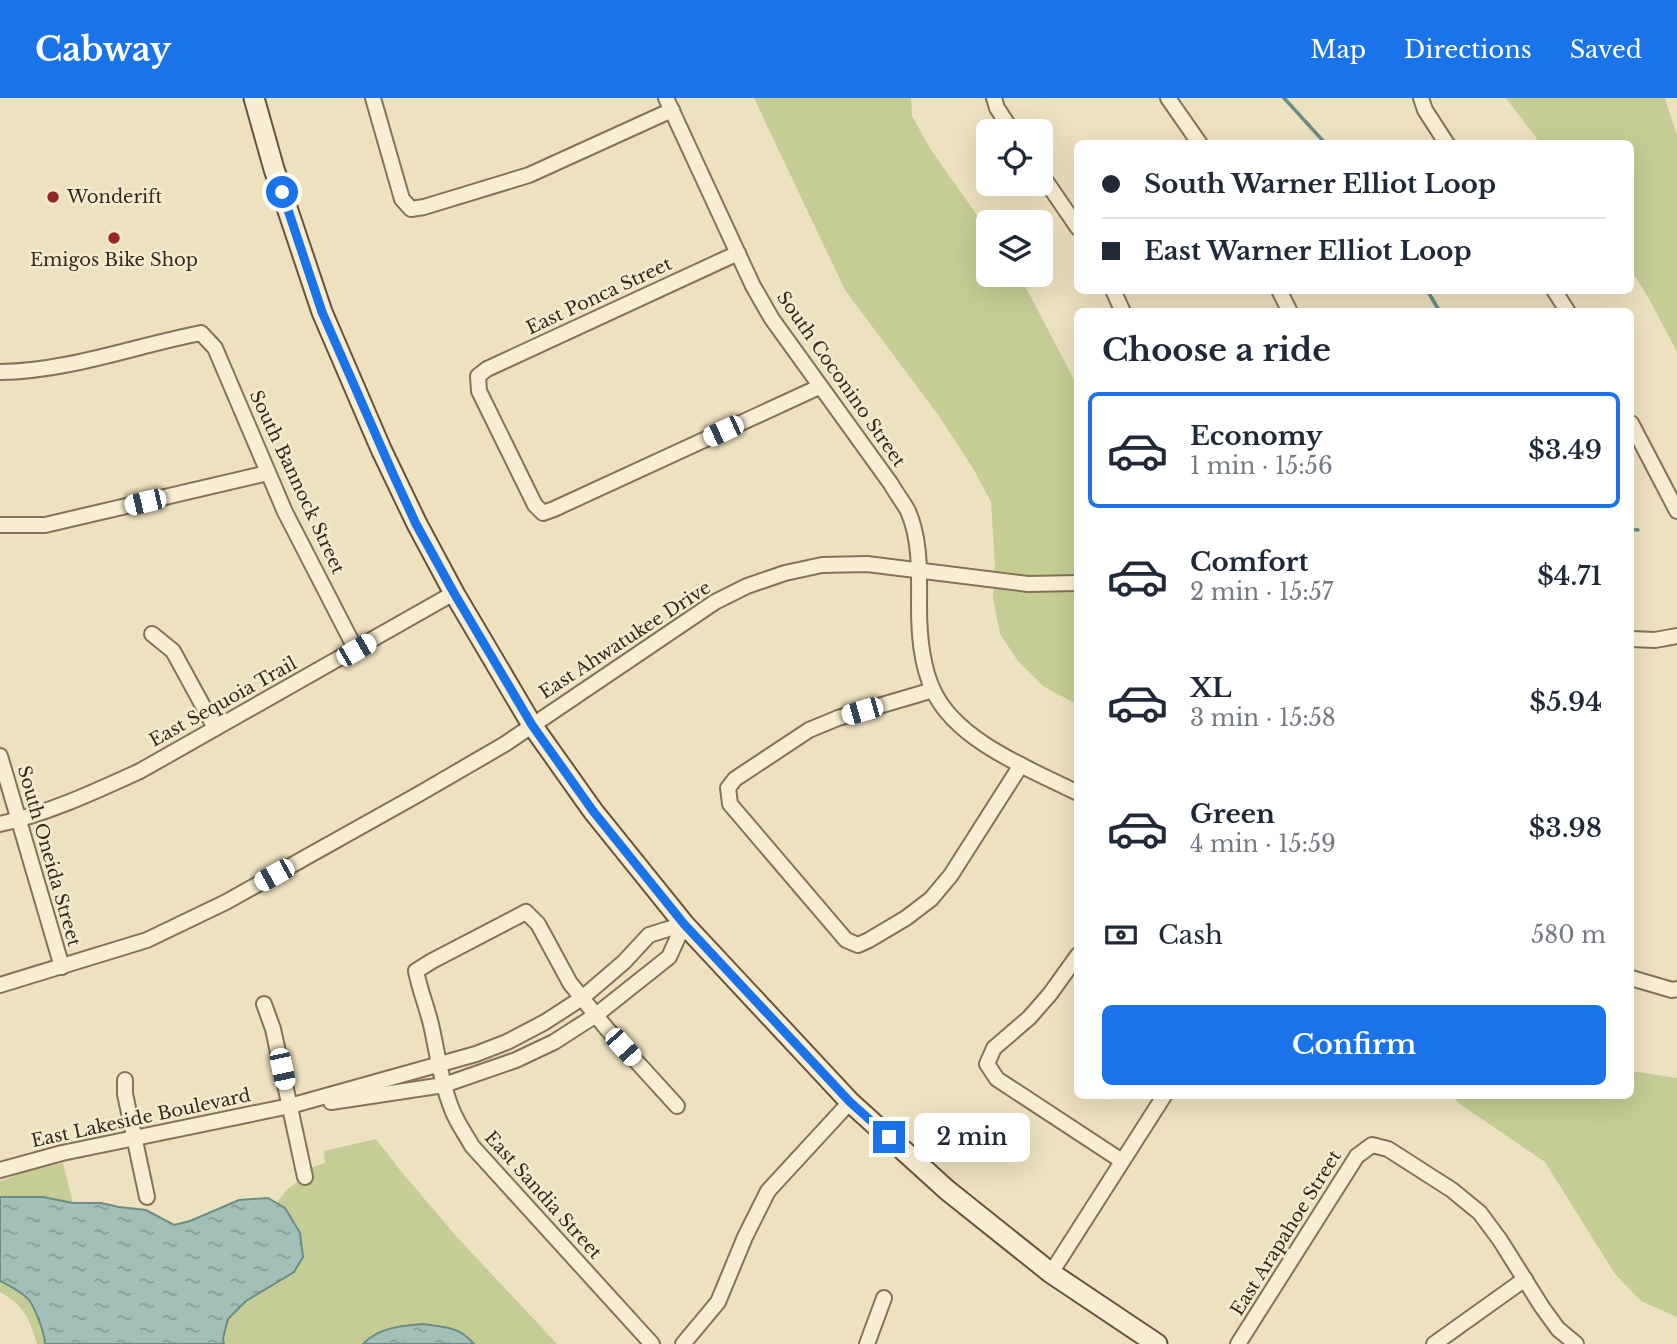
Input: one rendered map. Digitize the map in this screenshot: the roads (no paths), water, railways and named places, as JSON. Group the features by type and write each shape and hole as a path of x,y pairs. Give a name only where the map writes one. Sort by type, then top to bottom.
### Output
{"main road":[{"path":"254,98 274,169 322,312 416,524 532,725 593,811 684,924 850,1102 947,1189 1051,1273 1157,1344"}],"street":[{"path":"373,98 402,199 411,209 529,175 669,104"},
{"path":"994,98 1004,119"},
{"path":"1168,98 1197,140"},
{"path":"1421,98 1425,110 1444,140"},
{"name":"South Coconino Street","path":"669,104 753,286 772,319 891,484 908,512 918,543 921,639 933,690 946,711 981,742 1074,791"},
{"path":"1053,192 1074,222"},
{"name":"East Ponca Street","path":"738,253 486,369 478,376 479,391 535,505 542,513 554,509 819,387"},
{"name":"South Bannock Street","path":"0,372 53,368 201,333 215,348 285,512 356,650"},
{"path":"1634,429 1677,510"},
{"path":"0,525 45,525 268,473"},
{"name":"East Ahwatukee Drive","path":"0,985 147,940 226,902 505,744 715,602 747,586 785,573 822,565 867,564 1028,584 1074,583"},
{"name":"East Sequoia Trail","path":"0,824 46,811 140,771 454,593"},
{"path":"152,635 173,652 215,729"},
{"path":"1634,639 1655,640 1677,636"},
{"path":"933,690 838,718 809,730 736,779 728,788 730,804 846,940 858,945 869,940 931,899 951,875 1021,765"},
{"name":"South Oneida Street","path":"0,756 62,967"},
{"name":"East Sandia Street","path":"589,1006 570,983 538,924 526,912 416,971 432,1027 444,1085 454,1113 472,1146 652,1344"},
{"name":"East Lakeside Boulevard","path":"290,1106 444,1085 516,1060 554,1042 589,1006 649,935 684,924"},
{"name":"East Lakeside Boulevard","path":"0,1170 62,1153 290,1106 476,1054 507,1042 545,1022 589,1006 669,957 684,924"},
{"path":"1074,961 1029,1018 994,1048 987,1063 997,1079 1122,1161"},
{"path":"1634,979 1672,990 1677,989"},
{"path":"264,1004 273,1029 305,1177"},
{"path":"589,1006 677,1106"},
{"path":"125,1080 125,1094 147,1198"},
{"path":"1051,1273 1162,1099"},
{"path":"683,1344 718,1302 744,1237 768,1191 850,1102"},
{"name":"East Arapahoe Street","path":"1238,1344 1357,1156 1372,1145 1388,1149 1442,1183 1480,1213 1559,1329 1576,1344"},
{"path":"1433,1344 1525,1279"},
{"path":"867,1344 884,1298"}],"water":[{"path":"0,1197 43,1197 73,1203 101,1203 146,1210 174,1225 239,1200 268,1198 285,1208 300,1233 303,1257 294,1272 246,1301 228,1319 224,1344 45,1344 39,1321 29,1300 0,1281"},
{"path":"424,1324 457,1331 474,1344 363,1344 384,1331"}],"waterway":[{"path":"1284,98 1322,140"},
{"path":"1429,294 1438,308"},
{"path":"1634,529 1638,530"}],"place":[{"name":"Wonderift","path":"53,197"},
{"name":"Emigos Bike Shop","path":"114,238"}]}
